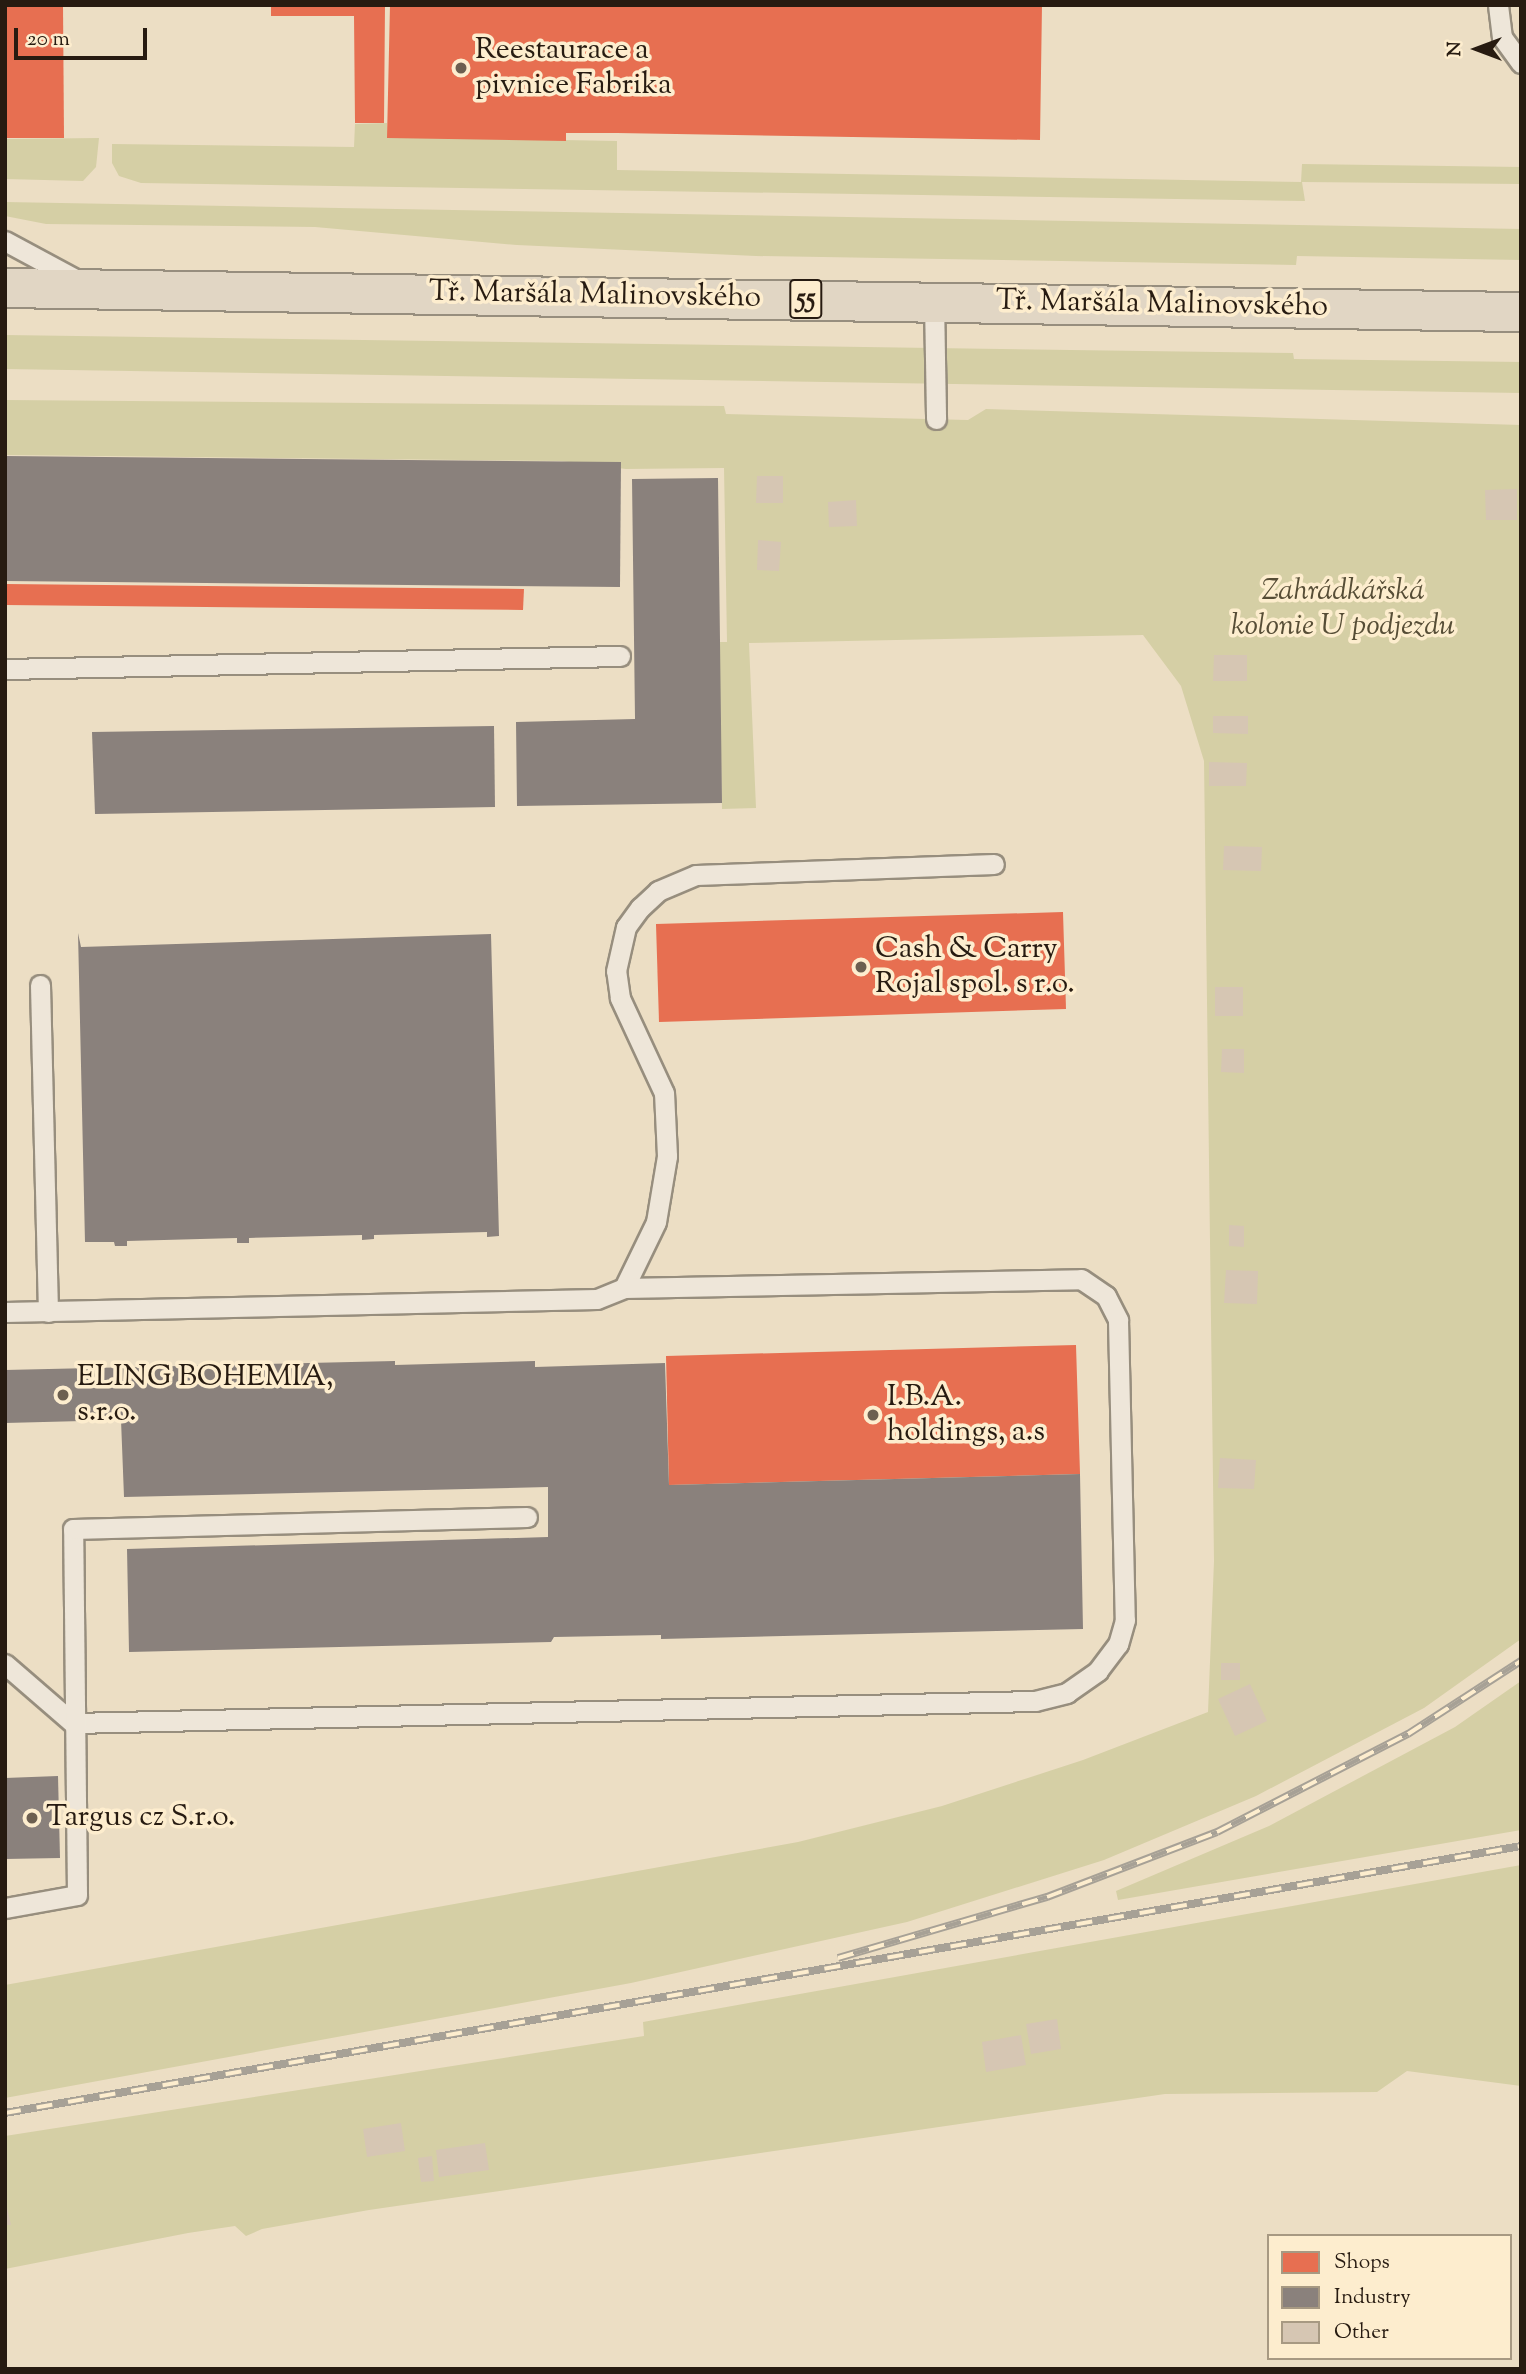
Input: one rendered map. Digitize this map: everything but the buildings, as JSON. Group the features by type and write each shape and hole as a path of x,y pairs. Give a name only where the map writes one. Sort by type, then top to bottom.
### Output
{"main road":[{"name":"Tř. Maršála Malinovského","path":"5,288 1521,312"}],"lane":[{"path":"1498,5 1502,37 1521,63"},
{"path":"5,242 92,288"},
{"path":"934,301 936,419"},
{"path":"5,669 620,656"},
{"path":"624,1288 656,1222 667,1156 664,1093 620,998 616,971 626,927 640,908 658,891 695,875 995,864"},
{"path":"40,985 48,1312"},
{"path":"5,1312 597,1299 624,1288 1021,1277 1082,1279 1094,1286 1114,1307 1119,1330 1125,1620 1111,1655 1067,1693 1035,1701 73,1723 5,1664"},
{"path":"5,1908 77,1895 73,1723 73,1529 527,1517"}],"green space":[{"path":"387,123 388,137 617,141 617,170 1301,182 1302,164 1521,167 1521,184 1302,182 1305,201 141,183 119,176 112,163 112,144 354,147 355,124"},
{"path":"99,138 96,167 83,181 5,179 5,139"},
{"path":"5,202 1521,229 1521,260 1297,256 1296,265 756,256 517,245 315,227 46,224 5,216"},
{"path":"5,335 1293,353 1294,359 1521,362 1521,393 5,369"},
{"name":"Zahrádkářská kolonie U podjezdu","path":"5,400 724,406 726,414 968,420 986,409 1521,425 1521,1639 1424,1708 1256,1796 1104,1860 907,1922 631,1983 5,2098 5,1985 798,1842 942,1806 1083,1760 1208,1712 1214,1561 1204,761 1181,686 1143,635 749,643 756,808 722,809 719,642 727,642 724,468 626,469 561,461 5,455"},
{"path":"1521,1681 1521,1830 1118,1900 1116,1891 1269,1826 1455,1727"},
{"path":"1521,1865 1521,2086 1407,2071 1377,2092 1165,2094 369,2210 262,2229 246,2236 235,2226 188,2233 5,2269 5,2136 644,2036 643,2022"}],"railway":[{"path":"838,1958 1047,1897 1217,1832 1408,1734 1521,1661"},
{"path":"5,2113 1521,1846"}],"place":[{"name":"Reestaurace a pivnice Fabrika","path":"461,68"},
{"name":"Cash & Carry Rojal spol. s r.o.","path":"861,967"},
{"name":"ELING BOHEMIA, s.r.o.","path":"63,1395"},
{"name":"I.B.A. holdings, a.s","path":"873,1415"},
{"name":"Targus cz S.r.o.","path":"32,1818"}]}
